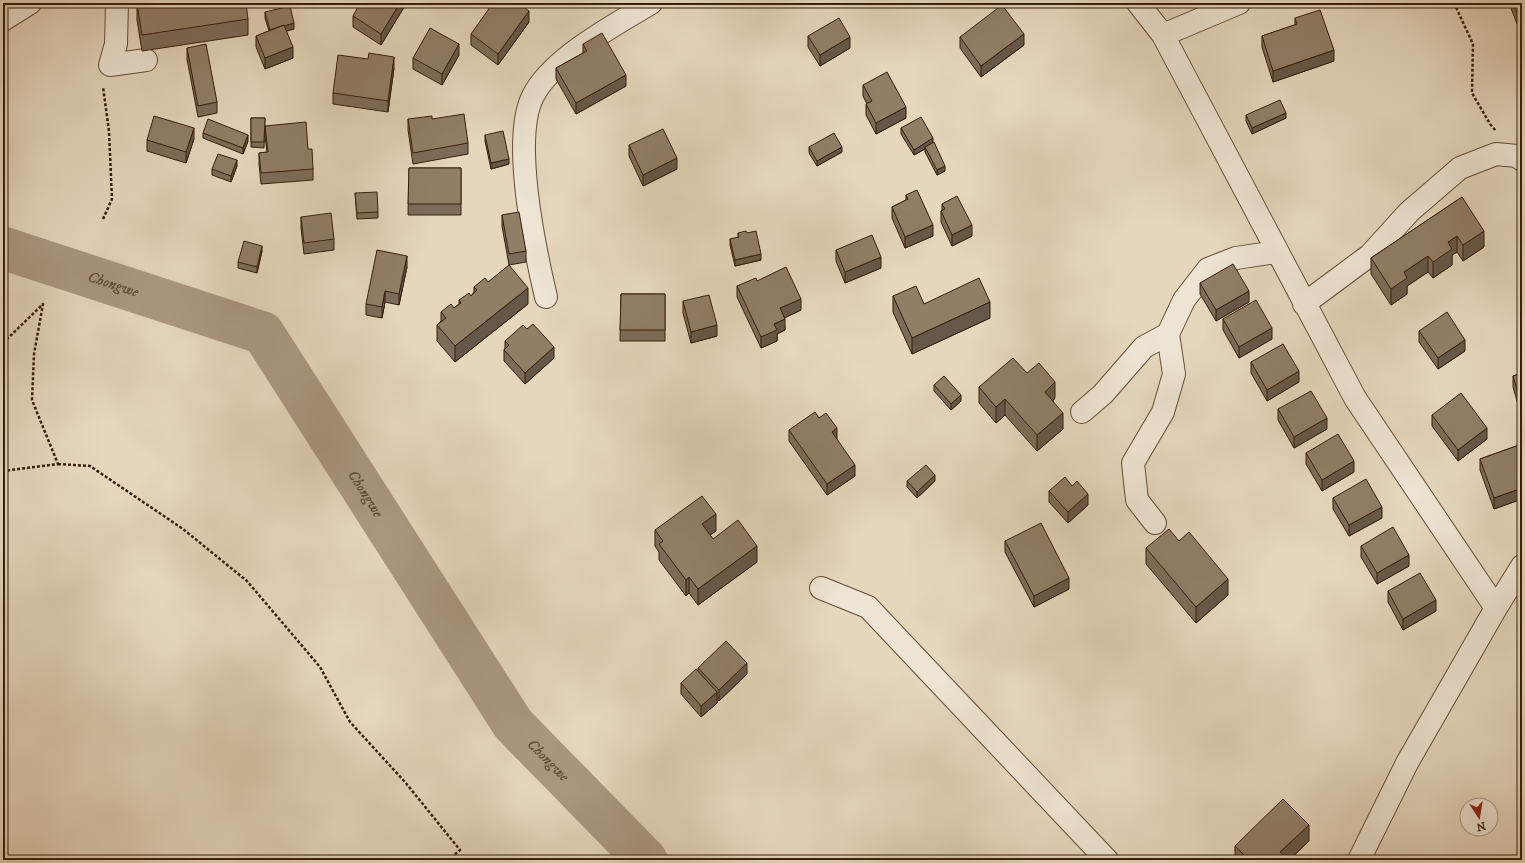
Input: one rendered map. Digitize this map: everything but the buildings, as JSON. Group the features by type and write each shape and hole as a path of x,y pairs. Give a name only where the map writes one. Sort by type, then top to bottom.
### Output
{"street":[{"path":"3,20 30,3"},
{"path":"117,3 116,44 110,65 146,60"},
{"path":"546,297 535,245 523,140 526,118 532,97 546,77 572,53 600,33 651,3"},
{"path":"1138,3 1163,35 1354,398 1496,608"},
{"path":"1163,35 1240,3"},
{"path":"1304,304 1370,255 1409,212 1460,168 1496,154 1520,158"},
{"path":"1155,523 1137,500 1133,463 1163,412 1174,374 1168,334 1184,300 1208,269 1236,258 1277,252"},
{"path":"1082,412 1104,394 1144,347 1168,334"},
{"path":"1359,860 1407,763 1496,608 1522,566"},
{"path":"821,588 868,607 1107,860"}],"path":[{"path":"1454,3 1473,44 1472,93 1490,124 1520,158"},
{"path":"102,219 112,199 109,131 102,88 110,65"},
{"path":"3,343 43,304 34,354 32,400 58,464"},
{"path":"3,471 58,464 90,466 183,529 247,581 320,667 350,722 405,782 460,850 448,860"}],"waterway":[{"name":"Chongwe","path":"3,248 263,333 513,724 646,860"}]}
